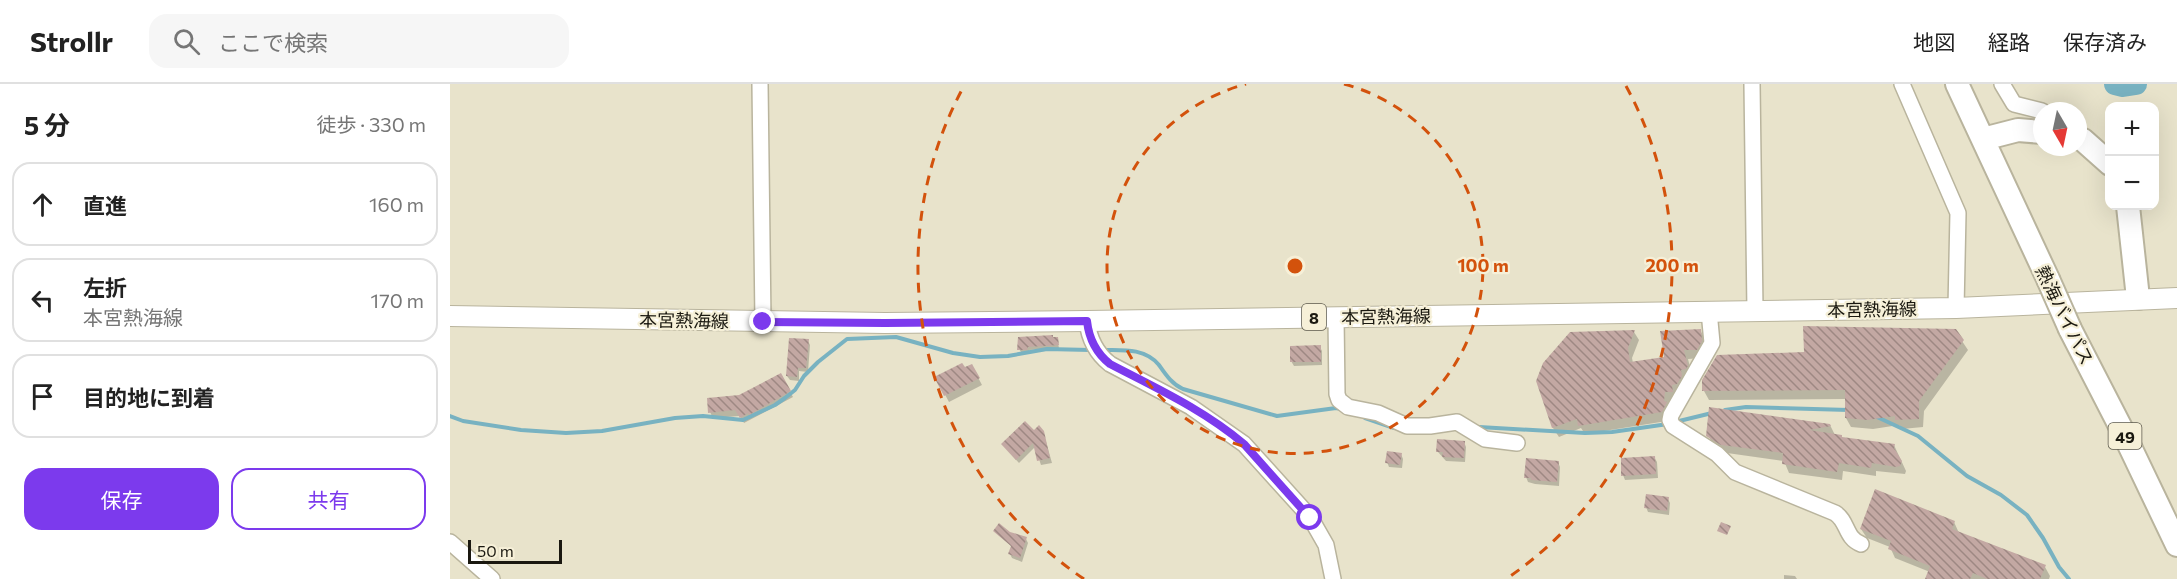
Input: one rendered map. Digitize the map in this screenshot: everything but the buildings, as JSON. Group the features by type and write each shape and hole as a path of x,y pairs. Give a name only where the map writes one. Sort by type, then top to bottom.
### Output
{"highway":[{"name":"熱海バイパス","path":"1957,84 2070,329 2177,545"},
{"path":"1983,139 2018,130 2033,131"},
{"path":"2087,144 2105,160"},
{"path":"2128,210 2138,298"}],"main road":[{"name":"本宮熱海線","path":"450,316 885,323 1087,321 1956,308 2177,298"}],"street":[{"path":"760,84 763,322"},
{"path":"1752,84 1755,311"},
{"path":"1902,84 1958,213 1956,308"},
{"path":"2002,84 2014,104 2033,109"},
{"path":"1709,311 1712,343 1671,415 1670,420 1673,426 1718,454 1735,472 1840,516 1851,539 1861,544"},
{"path":"1336,317 1337,394 1344,405 1378,413 1407,426 1430,426 1457,422 1485,439 1517,443"},
{"path":"1087,321 1089,333 1100,356 1105,360 1191,407 1244,444 1310,518 1326,545 1333,579"},
{"path":"450,542 492,579"}],"waterway":[{"path":"2115,84 2123,86 2136,84"},
{"path":"450,416 463,421 521,430 566,433 602,431 675,418 703,416 743,420 785,398 795,390 804,376 818,362 847,339 896,337 953,353 980,357 1008,356 1047,349 1090,350"},
{"path":"1104,350 1126,350 1147,355 1159,365 1172,382 1183,389 1277,416 1341,409"},
{"path":"1725,410 1746,407 1849,410"},
{"path":"1675,422 1712,413"},
{"path":"1877,417 1918,436 1967,476 2001,495 2027,515 2069,579"},
{"path":"1365,418 1394,428"},
{"path":"1479,427 1585,433 1612,432 1668,424"}],"route":[{"path":"763,322 1087,321 1089,333 1100,356 1110,364 1191,407 1233,435 1285,488 1310,518"}]}
